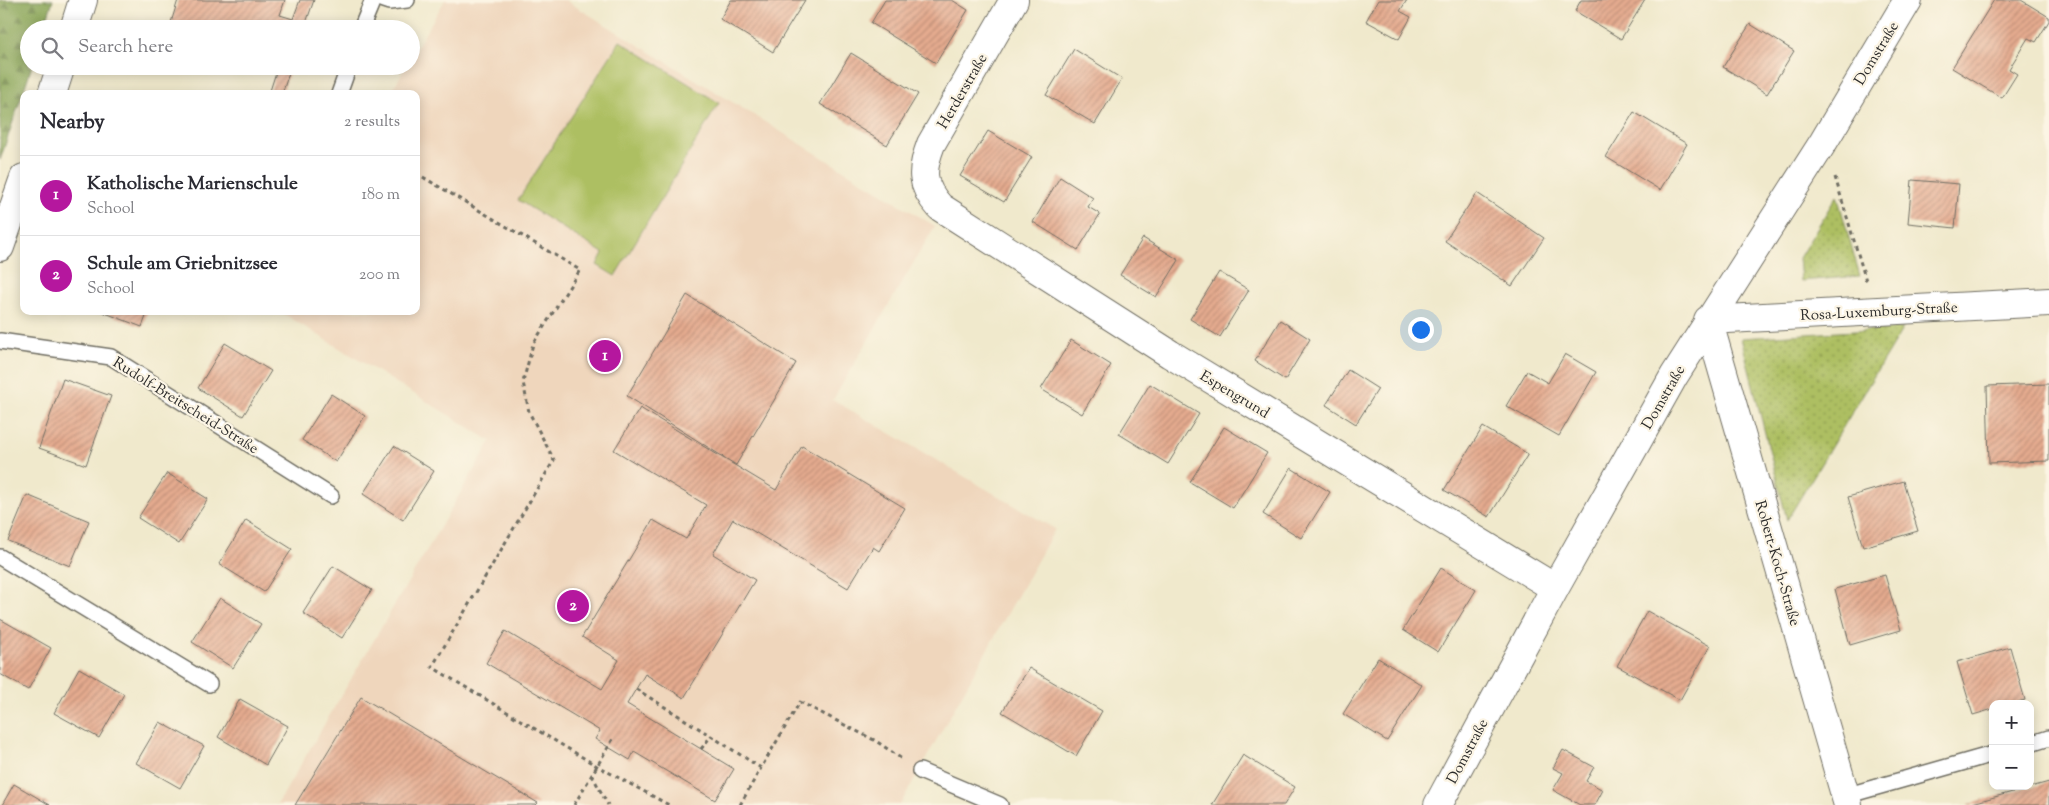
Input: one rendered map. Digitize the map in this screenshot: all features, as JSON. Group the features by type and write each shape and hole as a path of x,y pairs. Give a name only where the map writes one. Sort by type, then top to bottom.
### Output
{"street":[{"path":"77,20 83,0"},
{"name":"Domstraße","path":"1438,805 1555,588 1674,376 1824,141 1908,0"},
{"name":"Herderstraße","path":"926,186 923,164 931,144 1009,2"},
{"path":"53,90 58,75"},
{"name":"Espengrund","path":"926,186 932,198 940,207 1170,354 1555,588"},
{"path":"0,247 20,190"},
{"name":"Rosa-Luxemburg-Straße","path":"1708,320 2049,302"},
{"name":"Robert-Koch-Straße","path":"1708,320 1846,801"}],"lane":[{"path":"365,20 373,0"},
{"path":"383,0 389,2 408,0"},
{"path":"340,90 346,75"},
{"name":"Rudolf-Breitscheid-Straße","path":"0,341 111,357 331,496"},
{"path":"0,558 209,684"},
{"path":"2034,743 2049,738"},
{"path":"1846,801 1989,755"},
{"path":"920,771 1000,805"}],"path":[{"path":"1824,141 1875,310"},
{"path":"420,175 580,270 533,344 523,382 529,412 554,460 432,667 597,766 669,805"},
{"path":"636,689 761,768"},
{"path":"740,805 800,702 876,741 920,771"},
{"path":"701,749 711,736"},
{"path":"574,805 613,739"},
{"path":"592,775 608,805"}],"shaded area":[{"path":"445,0 565,0 935,226 833,400 1055,529 900,805 277,805 491,441 286,315 420,315 420,90 392,90 401,75 420,75 420,42"}],"green space":[{"path":"0,0 53,0 47,20 20,20 20,75 29,75 24,90 20,90 20,101 0,160"},
{"path":"620,41 719,103 615,276 597,265 603,253 518,200"},
{"path":"1837,195 1860,276 1801,281 1799,258"},
{"path":"1903,328 1787,520 1741,338"}],"building":[{"path":"178,0 285,0 280,15 293,19 300,0 314,0 307,20 172,20"},
{"path":"731,0 805,0 773,52 720,19"},
{"path":"885,0 952,0 968,10 936,63 871,23"},
{"path":"1378,0 1407,0 1400,11 1411,17 1399,39 1366,21"},
{"path":"1581,0 1645,0 1621,39 1575,11"},
{"path":"1994,0 2021,0 2049,17 2049,21 2036,42 2028,38 2009,69 2017,74 2002,98 1952,68"},
{"path":"1750,24 1794,51 1767,94 1723,67"},
{"path":"1074,49 1122,79 1095,124 1046,95"},
{"path":"851,53 918,94 887,145 820,104"},
{"path":"275,75 288,75 283,90 270,90"},
{"path":"1634,112 1687,144 1660,190 1606,157"},
{"path":"988,131 1032,157 1004,202 960,176"},
{"path":"1060,177 1093,198 1088,207 1100,214 1078,250 1033,222"},
{"path":"1912,180 1959,184 1955,228 1908,223"},
{"path":"1477,193 1544,238 1512,286 1445,241"},
{"path":"1143,238 1179,260 1156,297 1120,275"},
{"path":"1219,272 1249,290 1220,337 1190,319"},
{"path":"687,295 796,363 736,465 627,396"},
{"path":"110,315 146,315 142,327"},
{"path":"1280,320 1310,339 1285,380 1255,361"},
{"path":"1071,340 1111,365 1082,414 1041,389"},
{"path":"225,343 271,371 243,416 198,388"},
{"path":"1565,354 1596,372 1559,436 1506,406 1527,371 1548,383"},
{"path":"1348,370 1378,389 1356,424 1326,405"},
{"path":"63,379 111,396 86,465 39,448"},
{"path":"1150,384 1199,414 1168,464 1119,434"},
{"path":"2049,384 2049,461 1989,463 1987,386"},
{"path":"331,394 365,416 336,462 302,440"},
{"path":"640,408 776,490 802,446 905,508 879,551 873,547 848,588 733,519 713,554 755,580 684,698 645,674 627,704 734,769 715,800 634,752 630,760 595,739 600,731 486,663 505,631 602,689 619,660 582,637 653,520 686,539 706,505 614,450"},
{"path":"1224,427 1267,453 1233,508 1190,482"},
{"path":"1483,427 1528,454 1489,517 1444,490"},
{"path":"394,446 434,471 403,520 363,494"},
{"path":"1291,468 1330,492 1301,538 1263,514"},
{"path":"167,473 208,499 179,544 138,518"},
{"path":"1903,481 1918,531 1863,547 1848,497"},
{"path":"27,495 89,521 70,566 8,541"},
{"path":"246,520 292,549 264,592 219,564"},
{"path":"333,566 372,590 342,638 303,613"},
{"path":"1441,568 1476,590 1438,652 1403,630"},
{"path":"1885,575 1901,630 1850,645 1835,589"},
{"path":"220,598 261,624 233,668 192,642"},
{"path":"1647,611 1710,646 1680,700 1617,666"},
{"path":"0,619 51,648 28,690 0,674"},
{"path":"2010,647 2025,700 1989,700 1989,710 1973,715 1957,662"},
{"path":"1378,658 1422,685 1387,741 1343,714"},
{"path":"79,668 124,694 99,738 54,713"},
{"path":"1029,668 1102,711 1076,756 1002,712"},
{"path":"361,697 538,803 536,805 295,805"},
{"path":"240,699 288,726 266,765 218,737"},
{"path":"160,722 204,746 180,788 136,763"},
{"path":"1563,750 1594,767 1586,781 1603,790 1595,805 1580,805 1553,790 1563,773 1553,768"},
{"path":"1243,755 1295,787 1284,805 1212,805"},
{"path":"2049,782 2049,805 1969,805 2020,790 2034,790 2034,786"},
{"path":"14,784 50,805 2,805"}],"place":[{"name":"Katholische Marienschule","path":"605,356"},
{"name":"Schule am Griebnitzsee","path":"573,606"}]}
